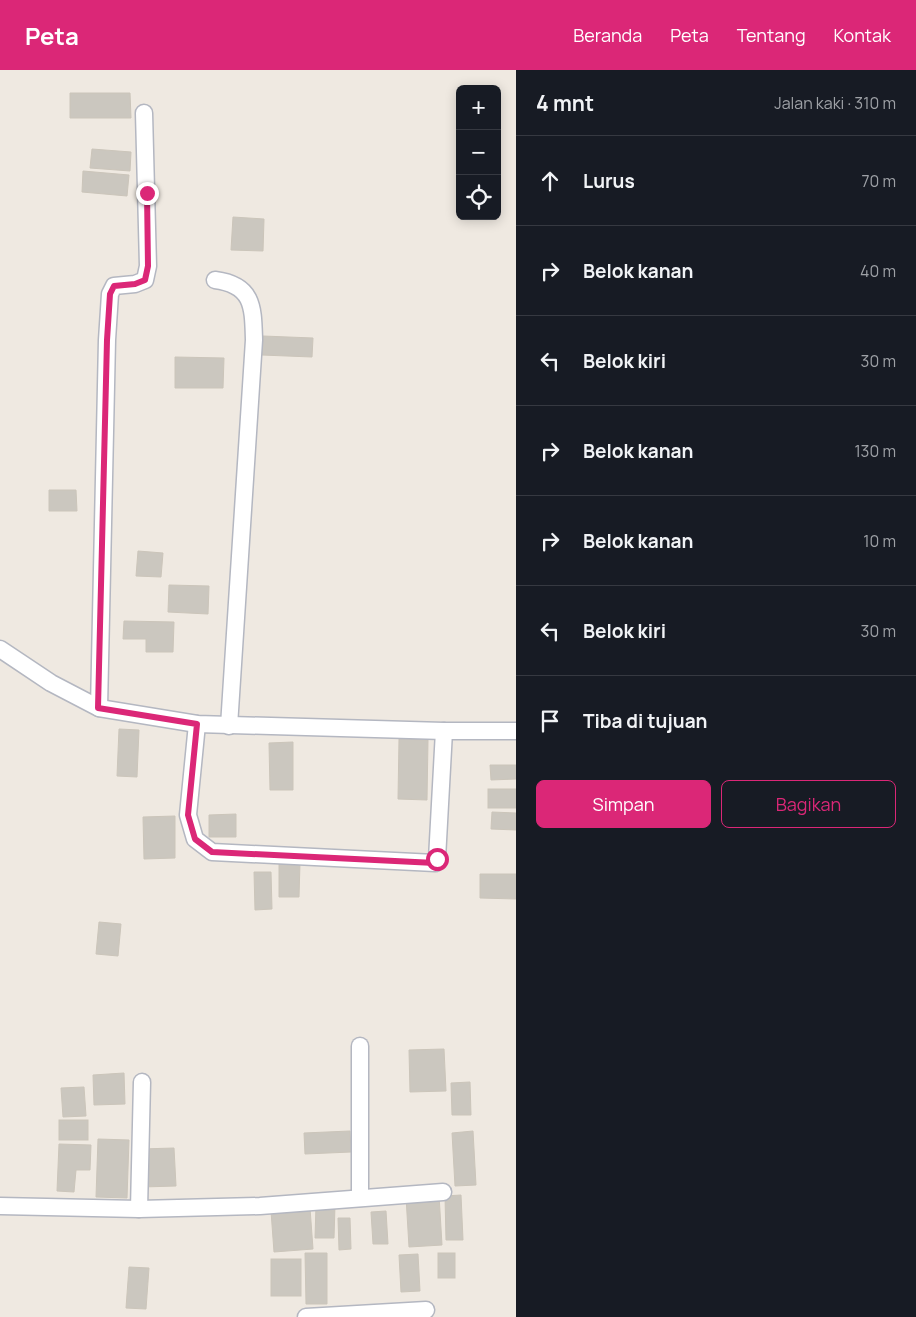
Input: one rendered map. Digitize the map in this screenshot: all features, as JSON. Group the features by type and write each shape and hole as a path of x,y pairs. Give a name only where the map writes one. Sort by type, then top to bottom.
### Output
{"street":[{"path":"98,708 107,340 110,294 114,286 135,284 145,280 148,266 144,113"},
{"path":"214,280 237,286 253,306 254,340 229,726"},
{"path":"0,649 51,683 98,708 197,724 444,731 516,731"},
{"path":"197,724 188,815 195,839 212,852 435,863 437,859 444,731"},
{"path":"360,1046 360,1198"},
{"path":"139,1209 142,1082"},
{"path":"0,1206 139,1209 260,1206 443,1192"},
{"path":"306,1317 426,1310"}],"building":[{"path":"70,93 130,93 131,118 70,118"},
{"path":"92,149 131,152 130,171 90,168"},
{"path":"83,171 129,175 127,196 82,192"},
{"path":"233,217 264,219 263,251 231,250"},
{"path":"263,336 313,338 312,357 262,355"},
{"path":"175,357 224,358 223,388 175,388"},
{"path":"49,490 76,490 77,511 49,511"},
{"path":"138,551 163,553 161,577 136,576"},
{"path":"169,585 209,586 208,614 168,612"},
{"path":"124,621 174,622 173,652 146,652 146,639 123,639"},
{"path":"119,729 139,730 137,777 117,776"},
{"path":"399,739 428,740 427,800 398,799"},
{"path":"293,742 293,790 270,790 269,743"},
{"path":"490,765 516,765 516,779 491,780"},
{"path":"488,789 516,789 516,808 488,808"},
{"path":"492,812 516,813 516,830 491,829"},
{"path":"236,814 236,837 209,837 209,815"},
{"path":"175,816 175,858 144,859 143,817"},
{"path":"279,862 300,862 299,897 279,897"},
{"path":"254,872 271,872 272,909 255,910"},
{"path":"480,874 516,874 516,899 480,898"},
{"path":"99,922 121,924 118,956 96,954"},
{"path":"444,1049 446,1091 410,1092 409,1050"},
{"path":"124,1073 125,1104 94,1105 93,1075"},
{"path":"470,1082 471,1115 452,1115 451,1083"},
{"path":"84,1087 86,1116 63,1117 61,1088"},
{"path":"59,1120 88,1120 88,1140 59,1140"},
{"path":"350,1131 351,1152 305,1154 304,1133"},
{"path":"473,1131 476,1185 455,1186 452,1133"},
{"path":"98,1139 129,1140 127,1198 96,1197"},
{"path":"59,1144 91,1145 90,1170 76,1170 74,1192 57,1191"},
{"path":"174,1148 176,1186 142,1187 141,1149"},
{"path":"439,1195 442,1245 409,1247 406,1197"},
{"path":"461,1195 463,1240 446,1240 445,1196"},
{"path":"316,1205 335,1205 334,1238 315,1238"},
{"path":"310,1208 313,1249 274,1252 271,1211"},
{"path":"386,1211 388,1244 373,1244 371,1212"},
{"path":"338,1218 350,1218 351,1249 339,1250"},
{"path":"305,1253 327,1253 327,1304 306,1304"},
{"path":"438,1253 455,1253 455,1278 438,1278"},
{"path":"418,1254 420,1291 401,1292 399,1255"},
{"path":"271,1259 301,1259 301,1296 271,1296"},
{"path":"129,1267 149,1268 146,1309 126,1308"}],"route":[{"path":"147,193 148,266 145,280 135,284 114,286 110,294 107,340 98,708 197,724 188,815 195,839 212,852 435,863 437,859"}]}
